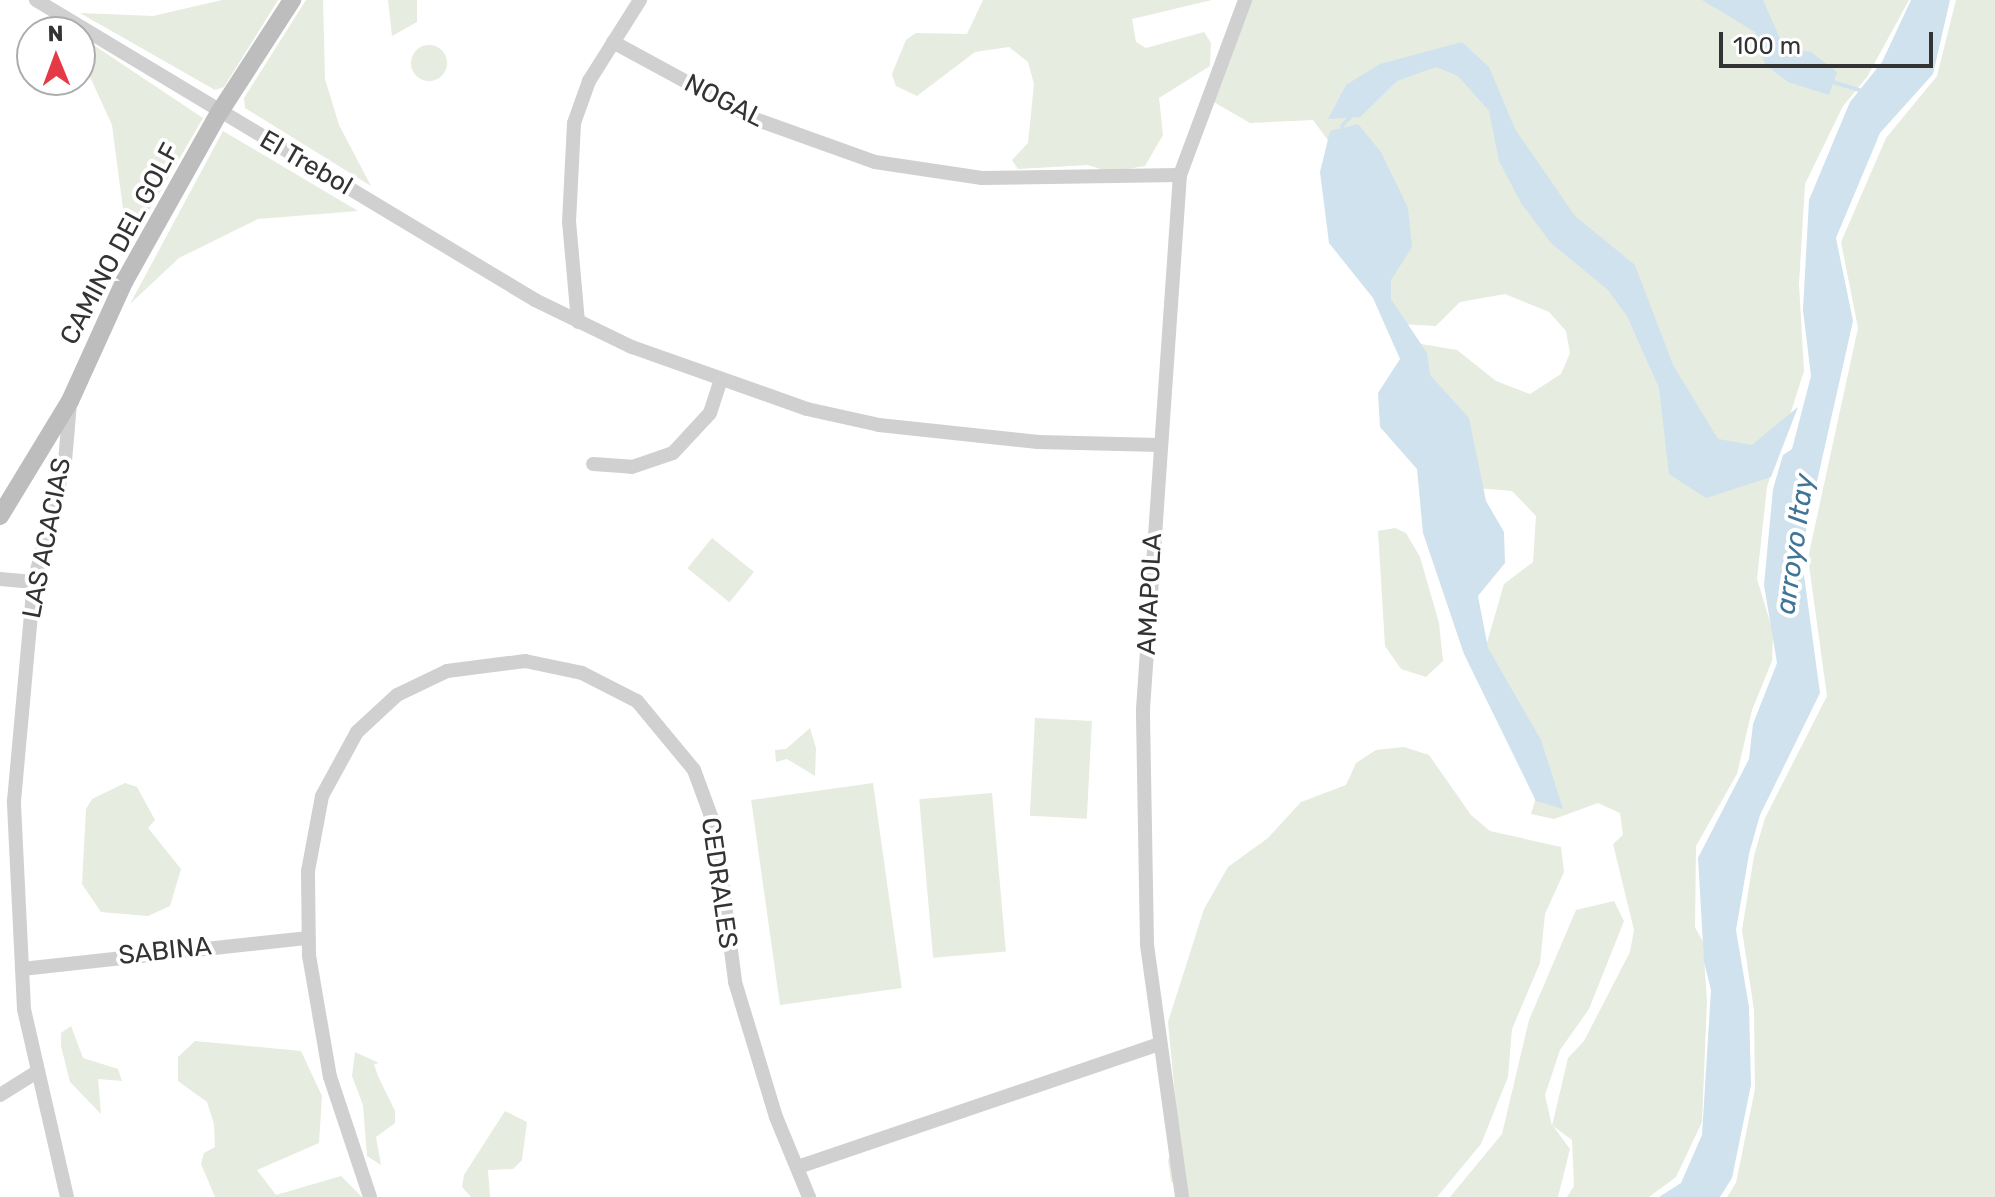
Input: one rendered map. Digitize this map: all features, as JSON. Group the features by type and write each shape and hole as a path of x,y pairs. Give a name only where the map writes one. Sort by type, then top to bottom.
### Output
{"street":[{"name":"El Trebol","path":"36,0 219,113 578,322 721,380 879,425 1038,442 1159,445"},
{"name":"CAMINO DEL GOLF","path":"0,516 70,401 124,282 219,113 292,0"},
{"path":"578,322 568,161 589,81 640,0"},
{"name":"AMAPOLA","path":"1182,1197 1160,1044 1143,884 1143,709 1180,175 1245,0"},
{"name":"NOGAL","path":"613,42 755,119 838,151 926,172 982,178 1180,175"},
{"path":"593,464 632,467 673,453 710,413 721,380"},
{"name":"LAS ACACIAS","path":"67,1197 34,1074 22,969 14,801 34,582 65,461 70,401"},
{"path":"0,579 34,582"},
{"name":"CEDRALES","path":"370,1197 330,1077 308,938 308,871 322,796 357,732 397,695 447,671 485,662 525,661 605,682 637,701 670,734 705,793 715,827 735,982 776,1117 809,1197"},
{"name":"SABINA","path":"22,969 308,938"},
{"path":"798,1167 1160,1044"},
{"path":"0,1095 34,1074"}],"shaded area":[{"path":"222,0 278,0 224,87 215,90 96,22 96,16 80,13 153,16"},
{"path":"306,0 323,0 325,79 339,125 371,186 245,108 244,98"},
{"path":"388,0 417,0 417,22 392,36"},
{"path":"983,0 1212,0 1132,19 1136,42 1146,48 1204,32 1211,43 1210,66 1159,98 1163,135 1145,166 1110,172 1088,165 1018,169 1012,160 1028,143 1034,84 1028,62 1009,47 975,52 917,96 896,86 892,74 906,40 916,33 967,34"},
{"path":"1248,0 1909,0 1867,77 1843,106 1805,184 1799,284 1804,371 1767,487 1757,579 1773,632 1772,661 1752,710 1737,774 1696,846 1695,927 1703,942 1707,1001 1702,1122 1676,1177 1649,1197 1567,1197 1574,1186 1572,1140 1553,1126 1570,1149 1558,1197 1450,1197 1502,1134 1529,1020 1576,910 1614,901 1624,921 1589,1009 1560,1050 1545,1095 1552,1126 1568,1058 1584,1041 1630,952 1634,930 1613,844 1623,835 1620,813 1598,803 1554,819 1531,814 1539,787 1484,653 1504,584 1533,562 1536,516 1512,491 1477,488 1412,352 1421,344 1457,350 1496,381 1530,394 1561,374 1570,353 1566,331 1549,312 1505,294 1460,302 1436,326 1401,324 1327,139 1313,120 1250,123 1212,101"},
{"path":"1956,0 1995,0 1995,1197 1727,1197 1736,1183 1755,1089 1754,1010 1742,930 1754,856 1765,818 1827,696 1808,558 1858,328 1841,242 1886,138 1937,76"},
{"path":"429,45 442,50 447,63 442,76 429,81 416,76 411,63 416,50"},
{"path":"96,47 203,118 128,247 112,125 96,90"},
{"path":"223,131 358,211 258,219 179,258 130,304"},
{"path":"1395,528 1406,533 1420,557 1439,623 1443,661 1426,677 1401,669 1385,646 1378,531"},
{"path":"712,538 754,572 729,602 687,568"},
{"path":"1035,718 1092,721 1087,819 1030,816"},
{"path":"810,728 816,748 815,776 787,759 776,762 775,750 786,749"},
{"path":"1404,747 1429,755 1471,815 1490,831 1561,847 1564,872 1545,914 1540,963 1512,1029 1508,1077 1481,1144 1437,1197 1187,1197 1171,1181 1168,1160 1179,1138 1168,1022 1204,909 1228,867 1268,838 1301,802 1346,785 1356,763 1376,750"},
{"path":"125,783 137,787 155,820 148,828 181,869 170,906 148,916 101,912 82,884 86,809 92,799"},
{"path":"873,783 902,988 780,1005 751,800"},
{"path":"992,793 1006,951 933,958 919,799"},
{"path":"71,1026 83,1058 118,1069 122,1081 98,1079 101,1114 70,1082 61,1033"},
{"path":"195,1041 301,1051 322,1096 319,1143 257,1170 276,1195 341,1176 362,1197 215,1197 201,1164 204,1153 215,1147 214,1124 207,1102 178,1081 178,1057"},
{"path":"355,1052 379,1063 374,1064 395,1111 395,1123 376,1137 381,1165 367,1156 363,1105 352,1076"},
{"path":"505,1111 527,1122 522,1160 513,1169 488,1170 490,1197 471,1197 462,1187 464,1175"}],"water":[{"path":"1702,0 1763,0 1784,48 1811,52 1837,72 1829,95 1788,82 1765,64 1755,32"},
{"name":"arroyo Itay","path":"1911,0 1950,0 1933,74 1880,133 1836,238 1853,321 1801,553 1820,693 1760,815 1749,854 1736,930 1749,1007 1751,1085 1732,1178 1720,1197 1659,1197 1681,1183 1702,1135 1711,990 1704,962 1698,858 1749,759 1753,724 1777,663 1764,585 1773,489 1783,455 1792,449 1811,376 1803,310 1809,200 1850,102 1882,62"},
{"path":"1462,42 1489,67 1515,129 1575,216 1635,265 1673,365 1718,439 1752,445 1798,407 1771,477 1706,498 1669,474 1659,388 1627,316 1608,290 1551,243 1521,203 1499,161 1489,111 1458,76 1436,67 1397,81 1360,117 1328,119 1346,85 1380,64"},
{"path":"1358,124 1381,152 1408,208 1412,247 1391,280 1391,299 1427,353 1430,375 1469,418 1486,501 1504,532 1505,563 1478,596 1488,648 1541,740 1563,809 1536,801 1464,654 1423,533 1417,469 1380,427 1378,393 1400,359 1373,298 1329,243 1320,172 1330,131"}],"waterway":[{"path":"1833,82 1863,91"},
{"path":"1342,126 1351,116"}]}
